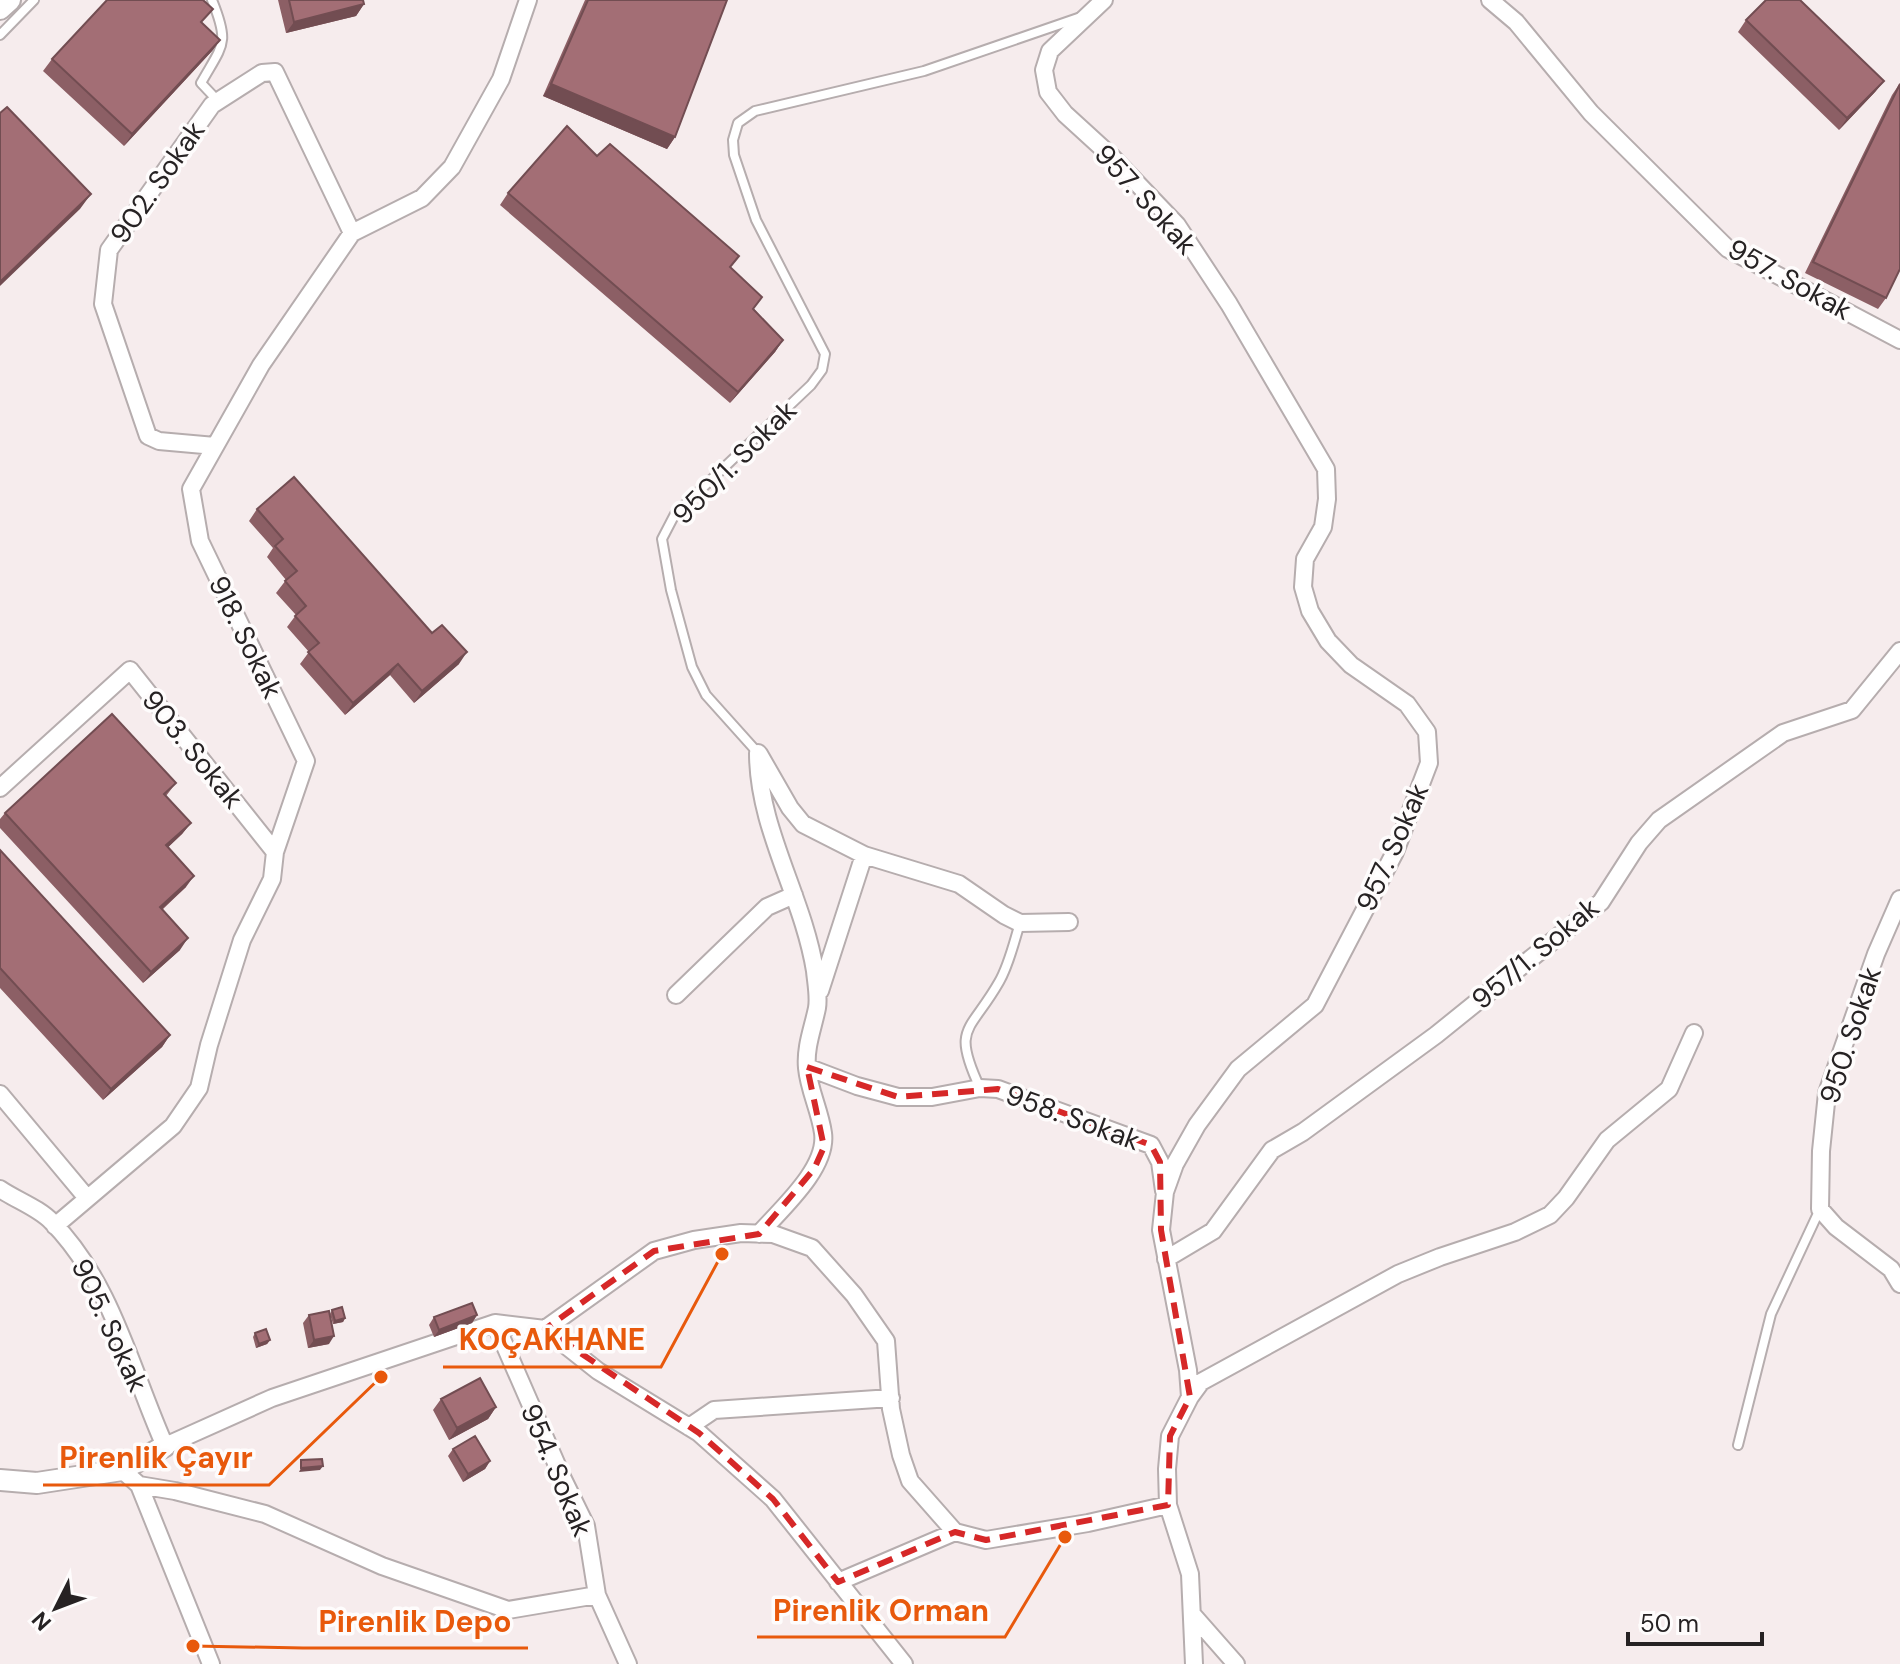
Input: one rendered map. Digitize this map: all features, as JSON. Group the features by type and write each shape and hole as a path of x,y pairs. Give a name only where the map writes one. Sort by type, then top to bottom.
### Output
{"street":[{"path":"0,9 10,0"},
{"name":"918. Sokak","path":"55,1226 173,1126 199,1088 242,940 272,879 275,852 306,761 200,541 191,489 261,365 352,233 422,198 452,167 501,79 528,0"},
{"name":"957. Sokak","path":"1104,0 1050,51 1044,70 1048,92 1065,114 1111,156 1177,225 1229,304 1326,469 1327,499 1323,527 1305,559 1303,587 1310,611 1328,641 1351,665 1407,704 1427,732 1429,763 1395,852 1315,1005 1238,1069 1197,1125 1175,1164 1165,1192 1161,1230 1190,1397"},
{"name":"957. Sokak","path":"1490,0 1516,22 1591,113 1728,249 1900,340"},
{"name":"902. Sokak","path":"215,446 159,441 148,436 103,304 109,250 212,105 262,73 275,72 352,233"},
{"name":"957/1. Sokak","path":"1166,1259 1213,1231 1272,1150 1303,1132 1436,1035 1601,902 1639,843 1659,820 1783,733 1852,710 1900,651"},
{"name":"903. Sokak","path":"0,788 130,670 275,852"},
{"path":"758,753 790,808 803,824 864,855 959,884 1020,923 1069,922"},
{"path":"758,753 758,780 781,861 804,923 815,971 818,1004"},
{"path":"759,1234 814,1169 824,1147 807,1067 809,1043 824,976 864,855"},
{"path":"676,995 767,907 794,895"},
{"name":"950. Sokak","path":"1820,1209 1821,1151 1827,1093 1876,954 1900,899"},
{"path":"1194,1664 1190,1574 1168,1505 1167,1469 1170,1436 1201,1382 1398,1274 1515,1232 1550,1215 1566,1198 1607,1140 1669,1089 1694,1033"},
{"name":"958. Sokak","path":"807,1067 898,1097 932,1097 980,1088 998,1089 1151,1145 1160,1162 1165,1192"},
{"path":"0,1094 87,1198"},
{"name":"905. Sokak","path":"0,1189 50,1219 83,1258 130,1354 165,1446"},
{"path":"1820,1209 1836,1227 1891,1269 1900,1284"},
{"path":"545,1329 654,1251 694,1240 741,1233 773,1234 812,1248 854,1295 886,1341 891,1409 910,1481 955,1532 986,1540 1088,1523 1168,1505"},
{"path":"0,1480 37,1483 122,1470 165,1446 272,1398 495,1323 545,1329 598,1371 689,1427 773,1499 904,1664"},
{"name":"954. Sokak","path":"495,1323 586,1526 597,1595 628,1664"},
{"path":"689,1427 714,1410 891,1398"},
{"path":"122,1470 139,1485 211,1664"},
{"path":"139,1485 265,1514 382,1566 508,1610 597,1595"},
{"path":"838,1582 955,1532"},
{"path":"1192,1614 1236,1664"}],"lane":[{"path":"0,35 34,0"},
{"path":"212,0 222,23 223,47 201,83 218,102"},
{"name":"950/1. Sokak","path":"758,753 706,695 692,667 671,590 662,539 675,514 811,385 822,370 825,354 756,220 734,155 733,140 738,123 755,111 924,71 1089,14"},
{"path":"980,1088 964,1045 966,1033 1001,980 1020,923"},
{"path":"1738,1445 1771,1314 1820,1209"}],"highlighted area":[{"path":"807,1067 898,1097 998,1089 1151,1145 1160,1162 1161,1230 1190,1397 1170,1436 1168,1505 986,1540 955,1532 838,1582 773,1499 699,1433 545,1329 654,1251 759,1234 814,1169 824,1147"}],"building":[{"path":"107,0 203,0 213,9 201,22 220,40 132,134 52,59"},
{"path":"289,0 363,0 364,4 294,22"},
{"path":"588,0 727,0 675,137 551,84"},
{"path":"1766,0 1800,0 1884,81 1847,118 1746,20"},
{"path":"1900,84 1900,269 1886,298 1813,262"},
{"path":"7,107 91,194 0,282 0,113"},
{"path":"567,126 597,156 610,144 739,256 730,267 762,297 753,309 783,340 738,392 508,193"},
{"path":"294,477 432,633 442,625 467,652 422,691 398,664 353,703 308,652 319,643 295,616 306,606 285,581 297,571 275,546 283,539 257,509"},
{"path":"112,714 176,783 164,794 191,823 166,845 194,876 160,907 188,938 151,972 5,813"},
{"path":"0,850 170,1035 111,1089 0,968"},
{"path":"472,1303 477,1315 439,1330 434,1317"},
{"path":"342,1307 345,1318 335,1321 332,1310"},
{"path":"329,1311 334,1336 314,1340 309,1315"},
{"path":"266,1329 270,1340 259,1344 255,1333"},
{"path":"480,1378 496,1407 457,1428 441,1399"},
{"path":"475,1436 490,1461 468,1474 453,1449"},
{"path":"322,1459 323,1466 301,1468 301,1460"}],"place":[{"name":"KOÇAKHANE","path":"722,1254"},
{"name":"Pirenlik Çayır","path":"381,1377"},
{"name":"Pirenlik Orman","path":"1065,1537"},
{"name":"Pirenlik Depo","path":"193,1646"}]}
